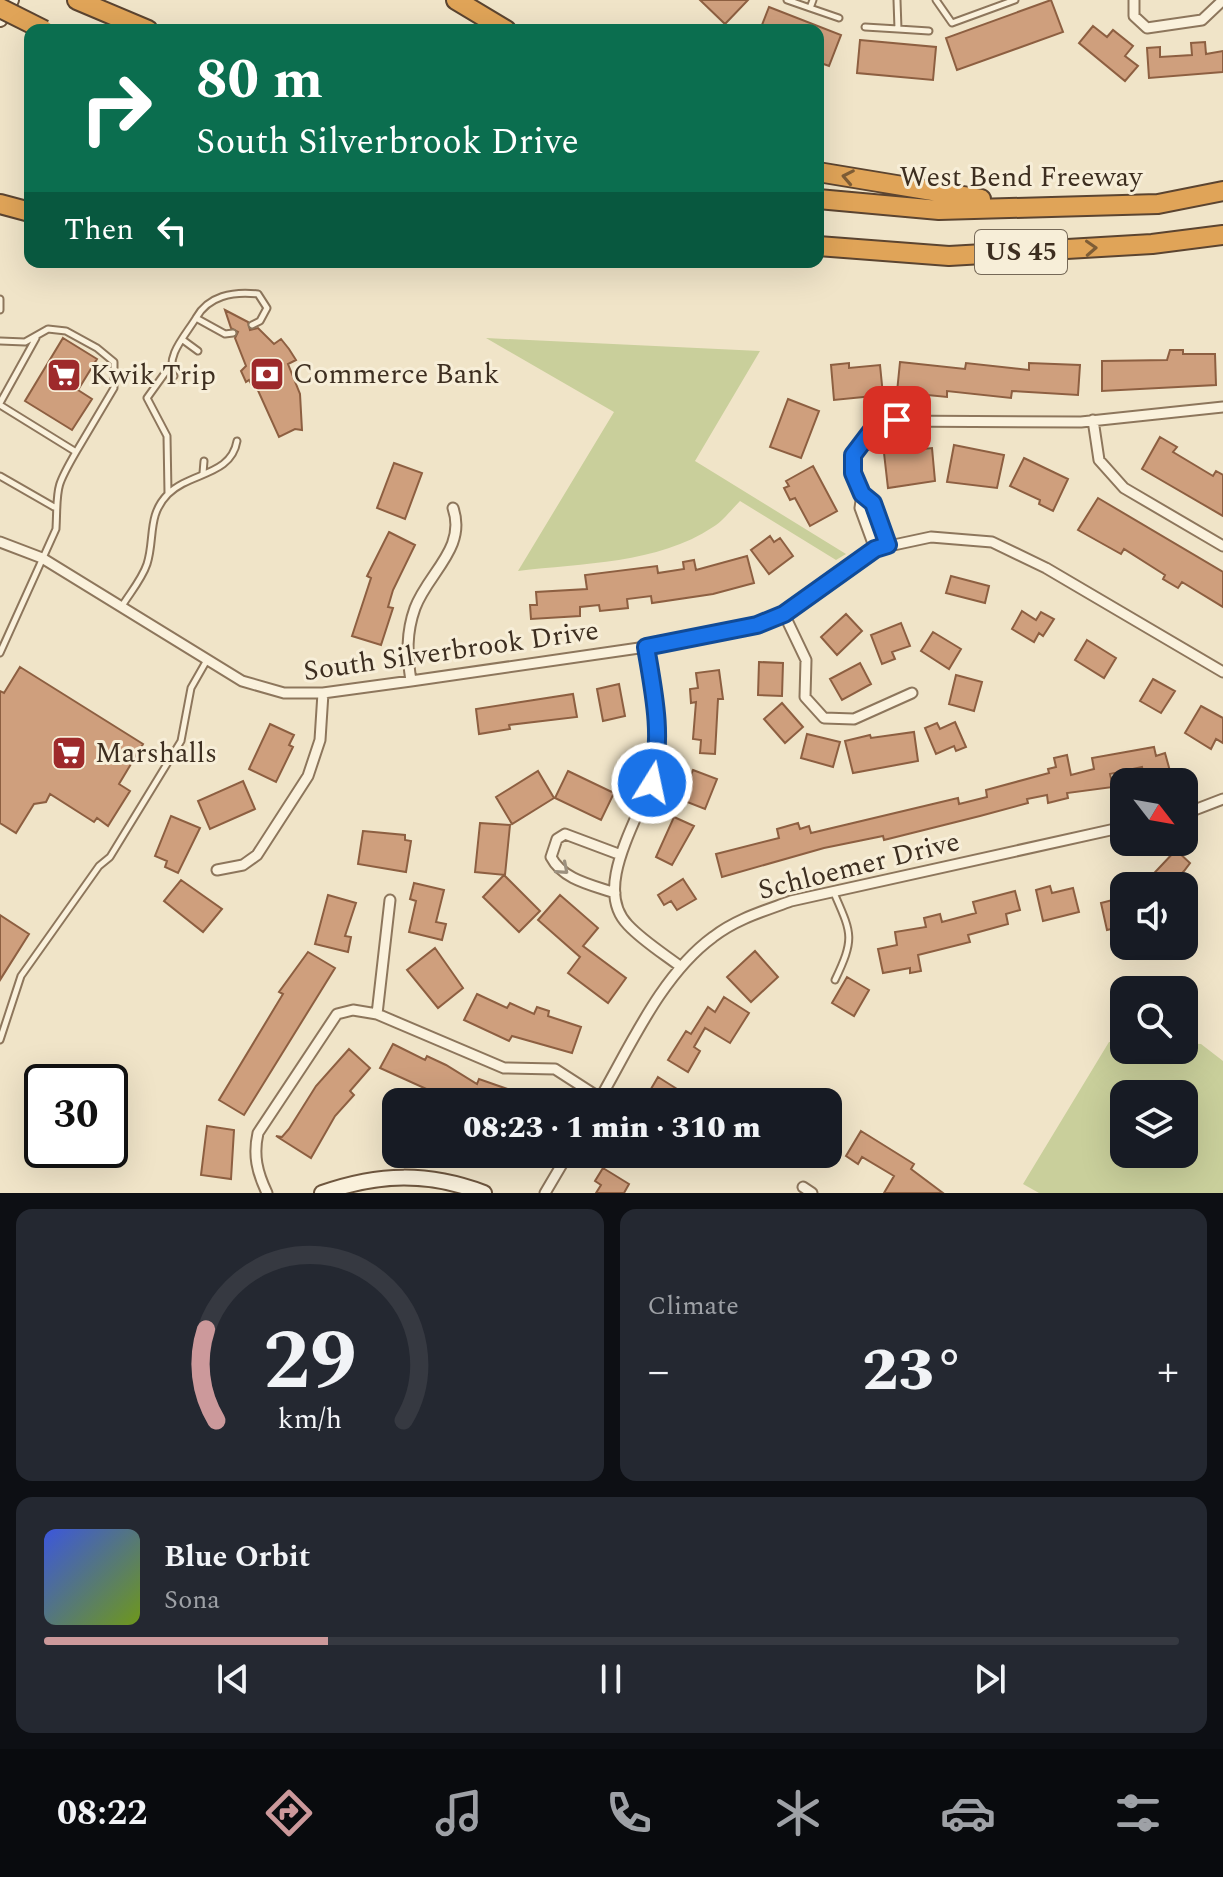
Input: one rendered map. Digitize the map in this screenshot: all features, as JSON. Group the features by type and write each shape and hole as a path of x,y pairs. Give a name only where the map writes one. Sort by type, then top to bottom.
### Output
{"highway":[{"path":"77,0 134,24"},
{"path":"456,0 496,24"},
{"path":"0,8 32,24"},
{"path":"824,173 931,193 1036,205"},
{"name":"West Bend Freeway","path":"824,200 939,210 1158,204 1223,191"},
{"path":"0,204 24,210"},
{"name":"US 45","path":"824,246 949,256 1152,244 1223,235"},
{"path":"824,255 949,256"}],"street":[{"path":"0,19 11,0"},
{"path":"1134,0 1134,16 1147,28 1202,20 1219,3"},
{"path":"888,545 873,503 862,494 853,473 853,455 860,441 885,421 1093,420 1223,407"},
{"path":"1093,420 1099,460 1124,488 1223,546"},
{"path":"862,494 860,508 875,549"},
{"path":"411,681 407,657 409,625 416,604 457,536 453,508"},
{"name":"South Silverbrook Drive","path":"0,542 42,558 242,681 268,691 323,693 646,647 757,625 784,614 875,549 931,537 992,542 1046,568 1223,672"},
{"path":"784,614 806,660 805,697 824,718 854,719 912,693"},
{"path":"646,647 659,719 659,751 652,783 614,872 615,893 626,923 681,967"},
{"path":"217,870 243,865 257,855 299,792 314,764 320,740 323,693"},
{"path":"1198,809 1223,799"},
{"name":"Schloemer Drive","path":"606,1088 681,967 713,936 748,916 791,901 1110,830"},
{"path":"615,893 571,877 556,866 551,857 557,839 565,834 621,855"},
{"path":"377,1014 390,900"},
{"path":"267,1193 258,1175 254,1151 258,1133 337,1014 353,1010 377,1014 504,1068 555,1069 582,1088"},
{"path":"545,1193 560,1168"},
{"path":"322,1193 352,1182 394,1175 439,1178 484,1193"}],"lane":[{"path":"787,0 839,18"},
{"path":"810,8 813,0"},
{"path":"897,0 898,29"},
{"path":"936,0 952,23 1015,0"},
{"path":"865,27 929,31"},
{"path":"168,494 167,436 147,398 170,366 202,307 212,300 246,293 258,294 267,308 260,321 252,325"},
{"path":"0,299 0,310"},
{"path":"196,318 225,334 233,333"},
{"path":"0,341 21,343 36,338 48,329 66,331 97,348 116,366 114,388 58,484 54,507 56,529 0,653"},
{"path":"36,338 0,404 76,452"},
{"path":"183,340 198,351"},
{"path":"170,366 174,376"},
{"path":"121,607 147,563 151,525 168,494 179,484 229,462 237,441"},
{"path":"203,473 204,461"},
{"path":"0,476 54,507"},
{"path":"0,1040 21,976 61,924 99,866 110,857 181,741 191,688 207,660"},
{"path":"834,893 852,932 851,947 835,980"}],"green space":[{"path":"486,338 760,351 695,461 846,554 836,560 740,501 713,527 668,548 619,560 518,571 614,412"},
{"path":"1109,1042 1110,1064 1198,1064 1198,1044 1223,1061 1223,1193 1039,1193 1023,1184"}],"building":[{"path":"700,0 748,0 725,24"},
{"path":"1051,0 1063,32 957,70 946,38"},
{"path":"769,7 813,24 762,24"},
{"path":"1093,26 1107,37 1113,30 1133,46 1125,56 1138,66 1125,81 1079,43"},
{"path":"824,28 841,35 829,66 824,64"},
{"path":"860,40 936,47 933,80 857,73"},
{"path":"1205,42 1206,54 1223,51 1223,72 1149,78 1147,48 1160,47 1160,57 1192,55 1191,43"},
{"name":"Commerce Bank","path":"225,310 248,322 250,330 258,328 274,344 281,339 289,349 296,360 288,364 300,394 302,430 295,429 279,437 256,386 253,387 249,380 246,382 241,371 246,366 235,338 238,332 231,328"},
{"name":"Kwik Trip","path":"63,338 97,359 78,390 92,399 72,430 25,401"},
{"path":"1170,350 1183,350 1183,354 1215,354 1216,385 1102,391 1102,361 1167,360"},
{"path":"900,362 965,369 966,363 1029,370 1029,363 1080,365 1078,395 1012,391 1011,398 947,391 947,397 897,392"},
{"path":"849,363 849,368 880,365 883,395 834,400 831,365"},
{"path":"788,399 819,411 801,458 770,447"},
{"path":"1160,437 1177,447 1173,452 1213,476 1216,471 1223,475 1223,516 1142,469"},
{"path":"954,445 1004,455 997,488 947,482"},
{"path":"932,448 935,481 888,488 884,453"},
{"path":"1024,458 1068,479 1053,511 1039,504 1040,500 1010,486"},
{"path":"394,463 422,473 405,519 377,508"},
{"path":"813,466 837,511 810,526 795,498 790,500 784,488 789,486 786,481"},
{"path":"1098,498 1223,572 1223,607 1182,582 1178,588 1163,579 1165,575 1124,549 1121,554 1078,530"},
{"path":"389,532 415,545 393,590 388,607 393,608 381,645 352,636 371,578 367,576"},
{"path":"770,536 774,542 780,538 793,556 769,574 751,550"},
{"path":"747,556 754,583 713,594 652,603 651,596 627,599 628,608 600,611 599,605 580,607 580,616 531,619 530,605 537,605 536,592 587,589 585,575 657,566 658,573 684,569 683,562 694,560 696,570"},
{"path":"951,576 989,586 985,603 946,593"},
{"path":"1022,611 1036,620 1041,612 1054,619 1043,636 1039,633 1034,642 1012,629"},
{"path":"846,614 862,631 837,655 821,637"},
{"path":"901,623 910,646 892,652 895,659 882,664 871,635"},
{"path":"933,632 961,649 949,669 921,651"},
{"path":"1087,640 1116,658 1104,678 1075,660"},
{"path":"759,662 783,663 782,696 758,695"},
{"path":"860,663 871,684 842,700 830,679"},
{"name":"Marshalls","path":"20,667 143,744 119,784 130,791 108,826 97,818 94,822 50,794 46,802 34,804 16,833 0,823 0,691 4,693"},
{"path":"719,670 723,699 718,699 715,754 700,753 701,740 693,739 696,702 691,703 690,689 698,688 696,673"},
{"path":"956,675 982,682 974,711 949,704"},
{"path":"1153,679 1175,691 1161,713 1140,701"},
{"path":"619,684 625,716 603,721 597,689"},
{"path":"573,694 577,717 509,725 510,729 479,734 476,709"},
{"path":"782,703 803,727 785,743 764,719"},
{"path":"1201,706 1223,718 1223,743 1216,739 1211,749 1185,733"},
{"path":"955,722 966,747 956,751 954,746 936,754 925,728 937,723 940,729"},
{"path":"270,724 294,735 289,745 293,747 276,782 249,769"},
{"path":"914,732 918,761 853,773 845,741 870,735 871,738"},
{"path":"807,734 840,742 833,767 801,758"},
{"path":"1154,747 1156,756 1165,753 1169,768 1110,768 1110,787 1067,793 1068,798 1048,803 1047,795 1027,799 1028,803 980,816 884,840 883,836 824,848 722,877 716,854 779,838 777,829 798,823 800,829 809,826 811,833 958,798 959,804 987,797 986,790 1049,773 1048,769 1056,767 1054,758 1067,755 1071,775 1094,769 1092,758"},
{"path":"693,770 717,779 705,809 682,800"},
{"path":"538,771 554,798 512,824 496,797"},
{"path":"568,771 614,793 601,820 555,798"},
{"path":"243,781 255,809 210,829 198,801"},
{"path":"171,816 200,828 178,873 165,867 167,861 155,856"},
{"path":"674,817 694,826 672,865 656,857"},
{"path":"480,823 510,825 505,875 475,872"},
{"path":"363,831 405,835 405,840 411,841 406,872 358,864"},
{"path":"1170,856 1182,856 1190,863 1183,872 1155,872"},
{"path":"504,875 540,911 519,932 483,897"},
{"path":"683,879 696,899 677,910 671,901 664,905 658,895"},
{"path":"181,880 222,909 203,932 164,901"},
{"path":"414,883 444,890 436,922 446,924 442,940 409,932 416,901 410,899"},
{"path":"1050,886 1052,893 1073,888 1079,912 1043,921 1036,890"},
{"path":"1015,891 1020,910 1006,914 1008,924 968,935 970,942 918,955 921,971 910,973 910,968 883,973 878,949 897,945 895,932 926,927 924,918 940,914 942,922 976,913 973,902"},
{"path":"328,895 356,903 345,936 351,937 348,952 315,944"},
{"path":"560,895 598,928 583,946 626,978 608,1003 568,973 580,957 538,920"},
{"path":"1110,901 1110,929 1107,930 1101,903"},
{"path":"0,915 29,934 0,980"},
{"path":"435,948 463,988 438,1008 407,970"},
{"path":"755,951 778,977 751,1002 727,977"},
{"path":"308,952 335,968 244,1115 219,1100 283,994 279,992"},
{"path":"847,977 869,990 854,1016 832,1003"},
{"path":"477,994 507,1008 510,1003 534,1014 537,1007 549,1011 548,1016 581,1027 572,1053 512,1036 509,1041 464,1020"},
{"path":"724,997 749,1013 730,1043 705,1028 694,1047 700,1051 688,1072 668,1060 686,1031 691,1034 708,1007 715,1012"},
{"path":"393,1044 425,1060 427,1056 446,1065 477,1084 479,1079 505,1088 424,1088 380,1068"},
{"path":"349,1049 370,1068 350,1091 354,1095 335,1116 311,1158 276,1136 282,1137 289,1129 316,1086"},
{"path":"658,1077 675,1088 652,1088"},
{"path":"207,1126 234,1130 231,1179 201,1175"},
{"path":"861,1131 914,1164 911,1169 943,1193 884,1193 894,1176 862,1157 858,1164 846,1156"},
{"path":"603,1168 629,1184 624,1193 596,1193 601,1185 595,1181"}],"place":[{"name":"Commerce Bank","path":"267,374"},
{"name":"Kwik Trip","path":"64,375"},
{"name":"Marshalls","path":"69,753"}],"route":[{"path":"652,783 659,751 659,719 646,647 757,625 784,614 875,549 888,545 873,503 862,494 853,473 853,455 860,441 872,430 885,421 897,420"}]}
